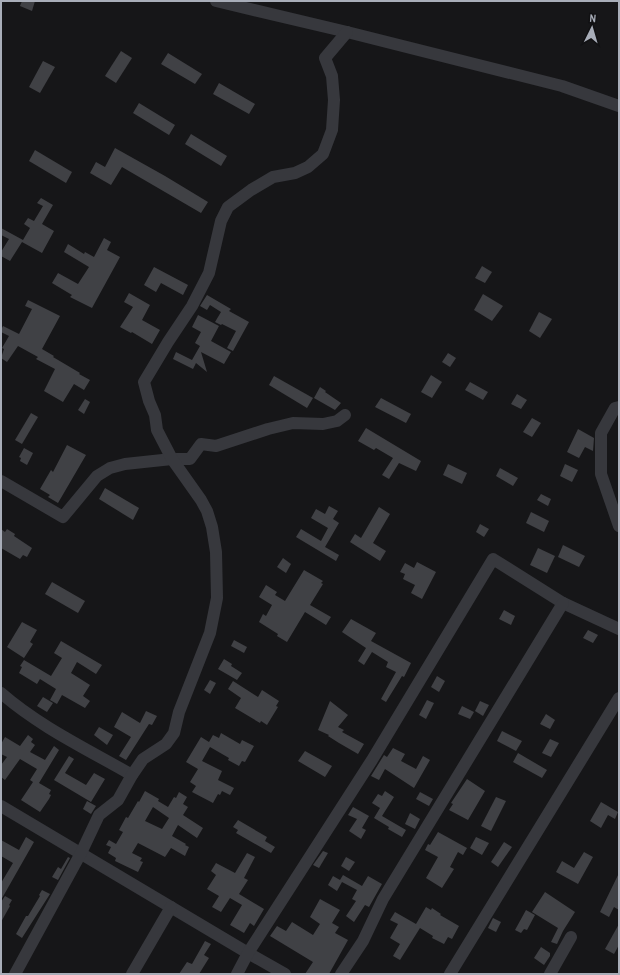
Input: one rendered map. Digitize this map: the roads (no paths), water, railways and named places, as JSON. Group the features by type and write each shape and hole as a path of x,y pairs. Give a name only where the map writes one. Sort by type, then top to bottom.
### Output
{"street":[{"path":"216,1 562,86 619,106"},
{"path":"15,974 81,853 99,815 118,800 143,759 166,744 174,733 179,712 210,633 217,598 216,552 212,527 207,511 201,500 172,459 157,430 155,415 149,401 144,382 192,306 209,273 221,221 228,207 251,190 273,177 295,173 308,167 323,154 332,130 334,100 332,76 325,58 347,32"},
{"path":"619,407 615,408 601,433 601,474 619,526"},
{"path":"1,481 63,517 97,476 110,468 125,464 172,459 190,459 201,444 216,446 268,428 293,423 323,424 337,421 345,415"},
{"path":"237,974 248,953 372,760 493,559 563,603 619,629"},
{"path":"341,974 363,941 383,899 563,603"},
{"path":"1,693 50,729 132,775"},
{"path":"450,974 619,698"},
{"path":"2,808 81,853 284,974"},
{"path":"132,974 171,907"},
{"path":"550,974 571,937"}]}
